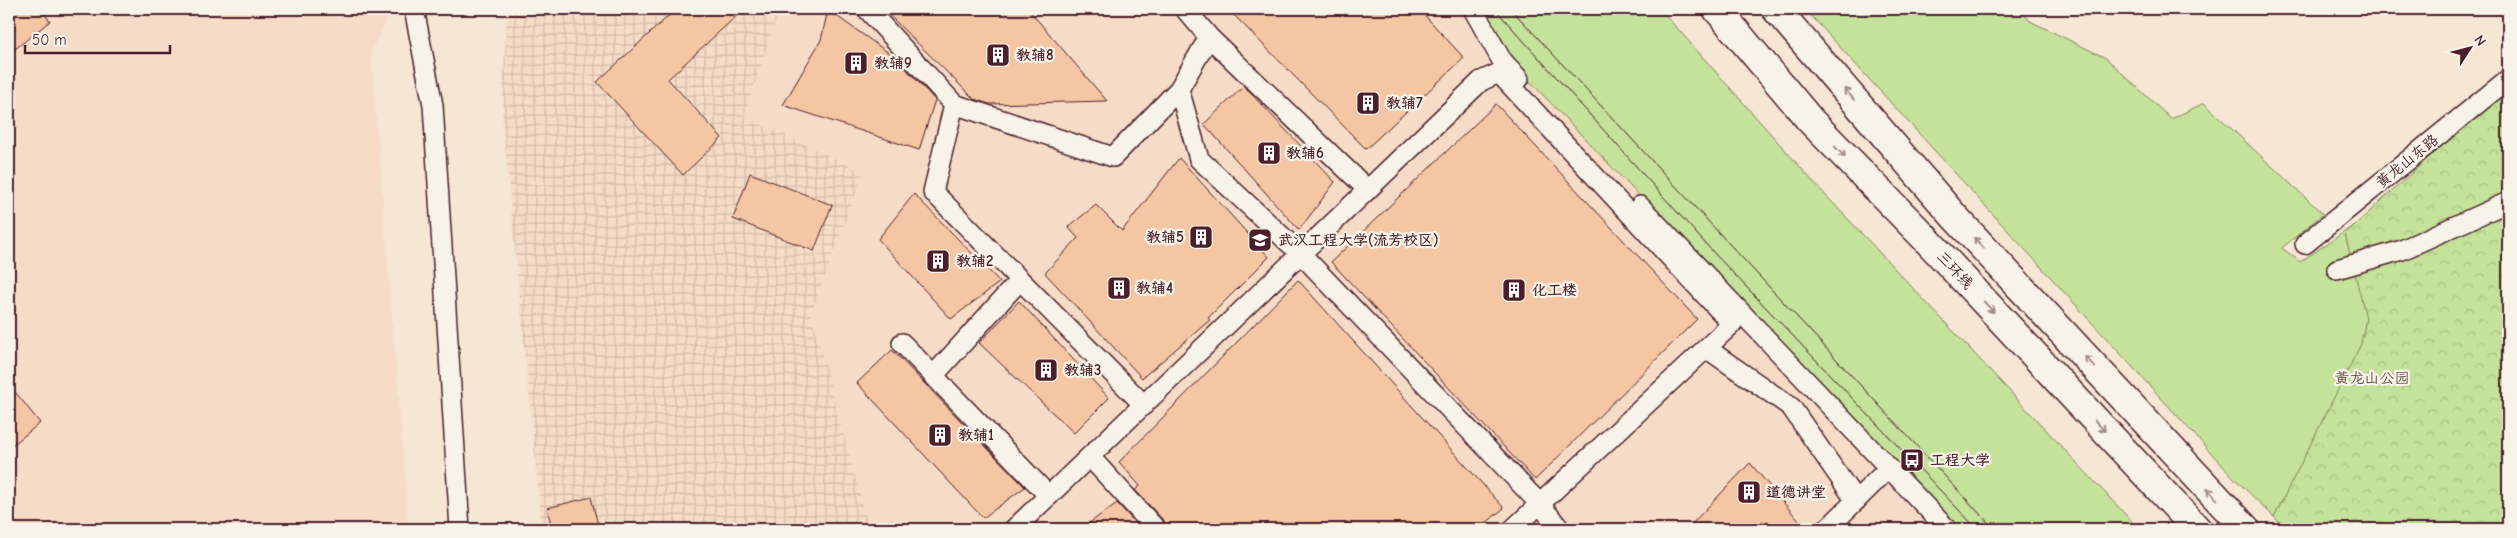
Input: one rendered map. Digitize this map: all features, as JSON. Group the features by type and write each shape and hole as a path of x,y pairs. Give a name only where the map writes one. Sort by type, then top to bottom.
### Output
{"highway":[{"path":"1702,9 1810,120"},
{"name":"三环线","path":"1717,9 1810,120 1926,238 2197,529"},
{"path":"1776,9 1953,214 2246,529"}],"street":[{"path":"414,9 433,105 460,529"},
{"path":"867,9 954,104 1113,157 1179,90 1208,37"},
{"path":"1185,9 1208,37 1368,190"},
{"path":"1473,9 1501,59 1947,529"},
{"path":"1014,529 1482,81 1500,74 1732,324 1513,529"},
{"name":"黄龙山东路","path":"2305,244 2508,78"},
{"path":"1179,90 1199,159 1301,254 1540,504 1560,529"},
{"path":"954,104 933,192 1144,405"},
{"path":"2337,269 2402,250 2508,202"},
{"path":"933,376 1020,280"},
{"path":"902,343 1049,496"},
{"path":"1706,348 1791,407 1856,501"},
{"path":"1791,407 1812,386"},
{"path":"1090,457 1156,529"},
{"path":"1827,529 1889,468"}],"shaded area":[{"path":"9,9 393,9 371,50 409,529 9,529"},
{"path":"507,9 780,9 744,116 864,172 811,313 869,529 542,529 502,115"},
{"name":"武汉工程大学(流芳校区)","path":"780,9 1461,9 1957,529 869,529 811,313 864,172 744,116"}],"green space":[{"path":"1461,9 1660,9 1817,186 2139,529 1957,529"},
{"path":"1805,9 2020,9 2030,21 2106,58 2171,119 2204,103 2323,214 2282,248 2300,262 2447,162 2508,529 2288,490 2274,517 2235,479"},
{"name":"黄龙山公园","path":"2508,91 2508,529 2286,529 2274,517 2361,344 2366,318 2345,234 2437,150"}],"building":[{"path":"9,9 41,9 50,21 9,54"},
{"path":"676,9 744,9 668,79 722,138 683,175 597,82"},
{"name":"教辅8","path":"883,9 1028,9 1107,101 989,104 974,99"},
{"name":"教辅7","path":"1228,9 1419,9 1464,58 1366,149"},
{"name":"教辅9","path":"828,10 896,58 935,100 919,150 783,105 821,40"},
{"name":"教辅6","path":"1244,86 1335,182 1299,230 1204,124"},
{"name":"化工楼","path":"1496,104 1697,319 1535,480 1331,262"},
{"path":"1179,158 1269,257 1208,318 1210,320 1142,378 1045,273 1078,238 1068,227 1096,205 1122,231"},
{"path":"750,173 832,205 814,251 733,219"},
{"name":"教辅2","path":"914,194 1000,282 951,319 878,239"},
{"path":"1298,280 1504,508 1479,529 1167,529 1164,521 1135,490 1140,486 1119,462"},
{"name":"教辅3","path":"1019,301 1109,398 1074,433 979,343"},
{"name":"教辅1","path":"892,350 1025,487 983,518 857,383"},
{"path":"9,384 40,423 9,448"},
{"name":"道德讲堂","path":"1750,463 1806,529 1687,529"},
{"path":"591,497 599,529 552,529 547,508"},
{"path":"1117,503 1141,529 1081,529"}],"tram line":[{"path":"1495,9 1713,252 1977,529"},
{"path":"1511,9 1994,529"}],"place":[{"name":"教辅8","path":"998,55"},
{"name":"教辅9","path":"856,63"},
{"name":"教辅7","path":"1368,103"},
{"name":"教辅6","path":"1269,153"},
{"name":"教辅5","path":"1201,237"},
{"name":"武汉工程大学(流芳校区)","path":"1260,240"},
{"name":"教辅2","path":"938,261"},
{"name":"教辅4","path":"1119,288"},
{"name":"化工楼","path":"1514,290"},
{"name":"教辅3","path":"1046,370"},
{"name":"教辅1","path":"940,435"},
{"name":"工程大学","path":"1912,460"},
{"name":"道德讲堂","path":"1749,492"}]}
